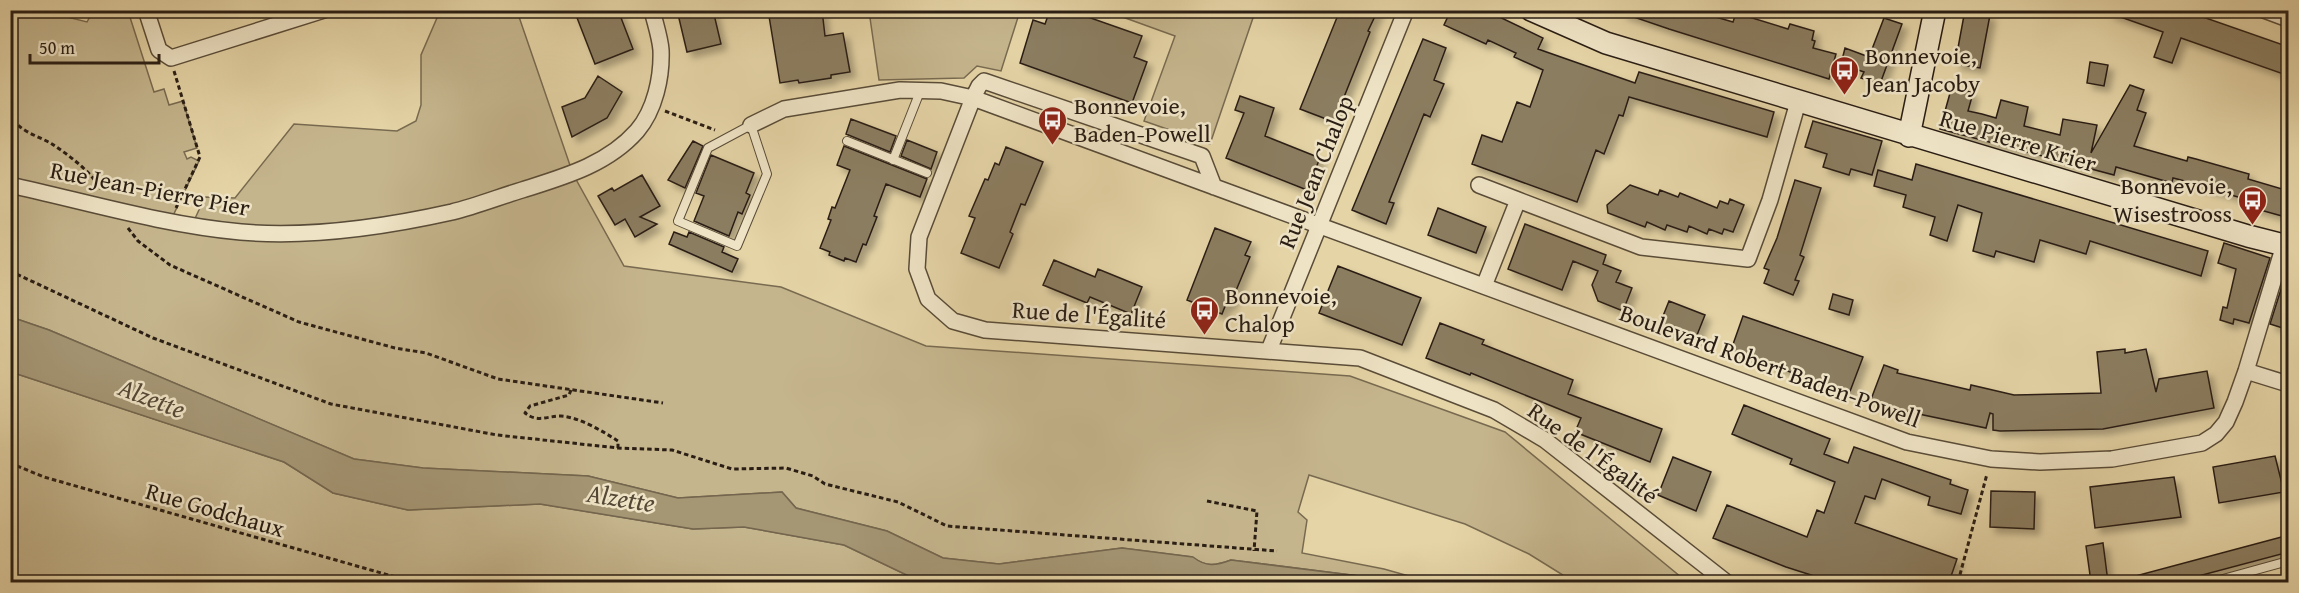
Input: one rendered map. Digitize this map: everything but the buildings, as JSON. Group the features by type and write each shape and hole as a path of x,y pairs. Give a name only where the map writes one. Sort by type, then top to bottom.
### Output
{"main road":[{"name":"Rue Pierre Krier","path":"1531,10 1606,43 2287,246"},
{"path":"1909,135 1935,10"}],"street":[{"path":"146,10 159,50 171,58 324,10"},
{"name":"Rue Jean-Pierre Pier","path":"10,185 170,221 242,232 290,234 370,226 454,212 573,174 616,150 638,130 652,106 659,80 661,48 652,10"},
{"name":"Rue Jean Chalop","path":"1269,350 1406,10"},
{"path":"2264,10 2289,19"},
{"path":"973,98 984,81 1202,156 1214,187"},
{"name":"Boulevard Robert Baden-Powell","path":"751,125 784,109 900,90 921,89 973,98 1907,442 1991,459 2040,462 2112,459 2202,443 2216,434 2226,422 2246,371 2287,246"},
{"name":"Rue de l'Égalité","path":"973,98 919,237 917,269 928,299 953,321 985,330 1360,358 1494,410 1545,440 1726,582"},
{"path":"1479,185 1641,247 1748,259 1770,200 1798,102"},
{"path":"1484,286 1518,200"},
{"path":"2246,371 2289,384"}],"lane":[{"path":"893,160 921,89"},
{"path":"751,125 767,174 737,246 678,221 708,148 731,136 751,125"},
{"path":"847,141 927,173"},
{"path":"2212,582 2289,561"}],"path":[{"path":"170,221 200,157 171,58"},
{"path":"652,106 731,136"},
{"path":"10,113 19,127 50,142 95,179 102,191 101,205"},
{"path":"122,210 124,224 138,241 170,264 299,322 395,348 426,353 498,379 663,403"},
{"path":"10,271 153,338 331,404 497,435 618,448 672,450 732,469 786,468 813,476 825,484 898,502 947,526 1277,551"},
{"path":"571,390 569,395 530,406 525,413 540,420 562,416 596,428 618,441 618,448"},
{"path":"1958,582 1991,459"},
{"name":"Rue Godchaux","path":"10,463 44,477 413,582"},
{"path":"1207,501 1257,511 1254,551"}],"shaded area":[{"path":"11,11 43,11 87,22 93,11 128,11 154,92 164,89 169,105 183,101 197,148 184,152 187,159 191,157 199,161 171,220 192,225 205,197 235,198 294,124 397,131 416,121 421,105 421,55 440,11 517,11 573,174 624,266 781,287 926,346 1350,376 1505,432 1687,582 1574,582 1529,554 1465,524 1309,475 1298,512 1307,520 1302,553 1384,569 1430,582 1393,582 1231,560 1211,564 1202,563 1192,557 1122,548 999,564 943,558 887,531 796,508 782,492 678,498 588,476 423,468 354,459 49,330 11,317"},
{"path":"869,11 1020,11 1001,71 977,66 964,78 879,80"},
{"path":"1106,11 1255,12 1210,144 1144,121 1175,36"},
{"path":"11,372 284,462 333,493 408,510 540,504 693,529 744,527 844,545 915,579 931,582 11,582"}],"water":[{"name":"Alzette","path":"11,317 49,330 354,459 423,468 588,476 678,498 782,492 796,508 887,531 943,558 999,564 1122,548 1193,557 1202,563 1211,564 1231,560 1393,582 931,582 915,579 844,545 744,527 693,529 540,504 408,510 333,493 284,462 11,372"}],"place":[{"name":"Bonnevoie, Jean Jacoby","path":"1844,96"},
{"name":"Bonnevoie, Baden-Powell","path":"1053,146"},
{"name":"Bonnevoie, Wisestrooss","path":"2253,226"},
{"name":"Bonnevoie, Chalop","path":"1204,336"}]}
